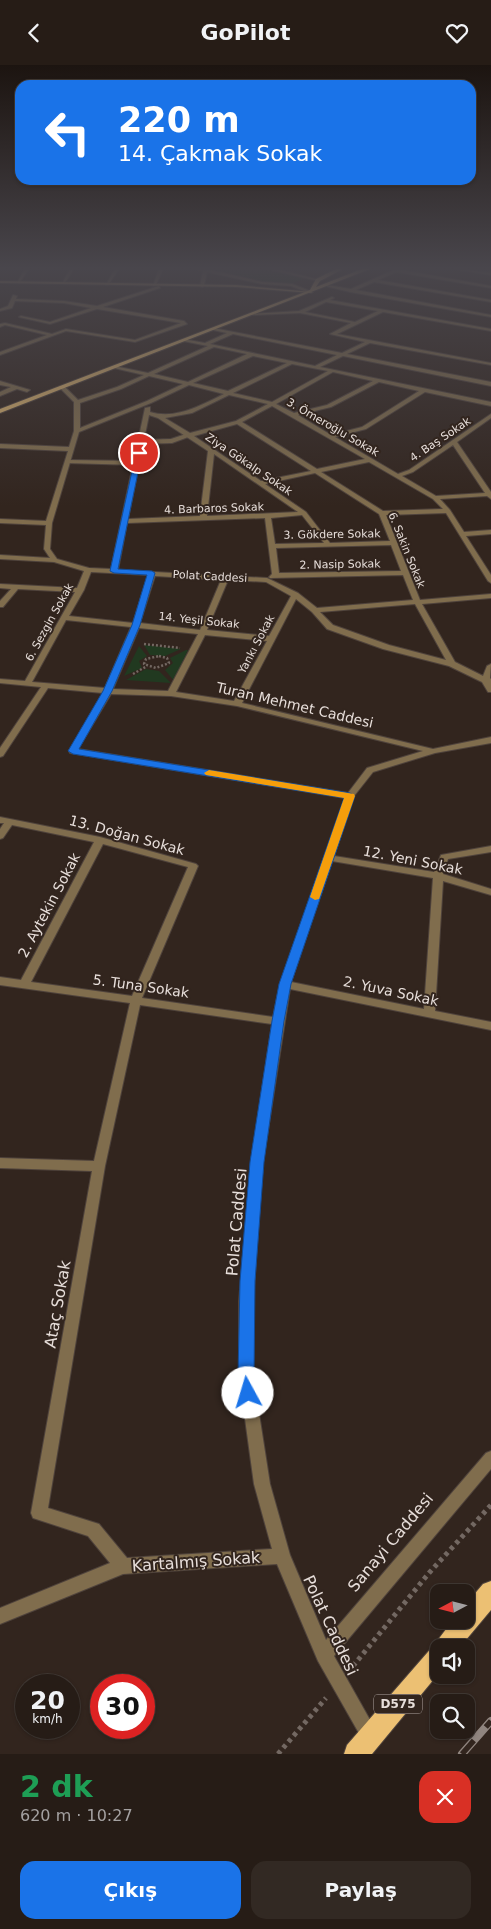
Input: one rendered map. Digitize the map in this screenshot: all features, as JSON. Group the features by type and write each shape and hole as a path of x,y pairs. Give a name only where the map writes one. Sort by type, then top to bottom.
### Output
{"highway":[{"path":"452,1639 491,1592"},
{"name":"D575","path":"363,1746 430,1666"}],"main road":[{"path":"0,411 165,348"}],"street":[{"path":"0,360 10,357 0,354 17,348"},
{"path":"77,402 151,374 209,348"},
{"path":"222,348 491,404"},
{"path":"313,348 491,383"},
{"path":"316,367 356,348"},
{"path":"407,348 490,363"},
{"path":"77,431 149,402 252,354"},
{"path":"160,417 190,412 292,362"},
{"name":"3. Ömeroğlu Sokak","path":"116,367 271,403 293,415 435,498 448,511 491,581"},
{"path":"141,443 172,441 238,422 332,371"},
{"path":"293,415 329,406 379,381"},
{"path":"0,383 27,390"},
{"path":"0,394 17,387"},
{"path":"56,560 47,549 49,523 77,431 77,402 62,387"},
{"path":"330,437 364,428 424,390"},
{"path":"114,571 149,402"},
{"name":"Ziya Gökalp Sokak","path":"148,413 160,417 189,435 304,513 328,545"},
{"name":"4. Baş Sokak","path":"398,476 411,471 491,417"},
{"name":"6. Sakin Sokak","path":"238,422 382,513 417,602 452,664"},
{"path":"454,442 490,495"},
{"path":"0,446 72,449"},
{"path":"203,519 211,451"},
{"path":"258,483 370,459"},
{"path":"68,462 137,463"},
{"path":"435,498 490,495"},
{"path":"382,513 448,511"},
{"name":"4. Barbaros Sokak","path":"124,521 268,517 304,513"},
{"path":"267,580 276,575 268,517"},
{"path":"0,521 49,523"},
{"path":"462,534 491,532"},
{"name":"3. Gökdere Sokak","path":"273,546 393,543"},
{"name":"Polat Caddesi","path":"0,557 56,560 88,570 267,580 296,595 315,610 330,627 386,647 452,664 488,680"},
{"path":"479,563 491,562"},
{"name":"6. Sezgin Sokak","path":"27,684 80,590 88,570"},
{"path":"152,573 136,625 108,691 73,751 350,796"},
{"name":"2. Nasip Sokak","path":"276,575 405,573"},
{"path":"171,694 203,632 226,577"},
{"path":"0,586 80,590"},
{"path":"0,605 16,587"},
{"name":"Yankı Sokak","path":"237,704 296,595"},
{"path":"315,610 491,596"},
{"name":"14. Yeşil Sokak","path":"64,619 272,639"},
{"path":"491,666 488,680 491,690"},
{"name":"Turan Mehmet Caddesi","path":"0,681 108,691 171,694 237,704 434,751"},
{"path":"0,754 46,685"},
{"name":"Polat Caddesi","path":"363,1746 340,1683 324,1655 282,1556 262,1484 246,1375 246,1301 257,1162 285,984 350,796 370,770 434,751 491,740"},
{"path":"0,836 5,820"},
{"name":"13. Doğan Sokak","path":"5,820 100,840 193,866 136,1000"},
{"name":"2. Aytekin Sokak","path":"24,984 100,840"},
{"path":"429,1014 438,876 444,857 491,849"},
{"name":"12. Yeni Sokak","path":"329,858 438,876 491,892"},
{"name":"5. Tuna Sokak","path":"0,981 278,1021"},
{"name":"2. Yuva Sokak","path":"285,984 491,1026"},
{"name":"Ataç Sokak","path":"123,1566 93,1530 39,1513 99,1166 136,1000"},
{"path":"0,1163 99,1166"},
{"name":"Sanayi Caddesi","path":"324,1655 491,1458"},
{"name":"Kartalmış Sokak","path":"0,1616 123,1566 282,1556"}],"path":[{"path":"149,657 140,644 193,649"},
{"path":"149,657 163,657 169,663 164,667 150,668 144,664 149,657"},
{"path":"278,1754 340,1683 429,1573 491,1505"}],"green space":[{"path":"144,645 181,649 165,656 150,655"},
{"path":"139,646 147,656 139,661 142,668 124,676"},
{"path":"188,650 174,681 165,670 173,663 170,658"},
{"path":"146,669 159,671 171,683 126,680"}],"railway":[{"path":"462,1754 491,1721"}],"slow traffic":[{"path":"209,773 350,796 315,897"}],"route":[{"path":"139,453 114,571 152,573 136,625 108,691 73,751 350,796 285,984 278,1021 257,1162 247,1281 246,1375 248,1393"}]}
